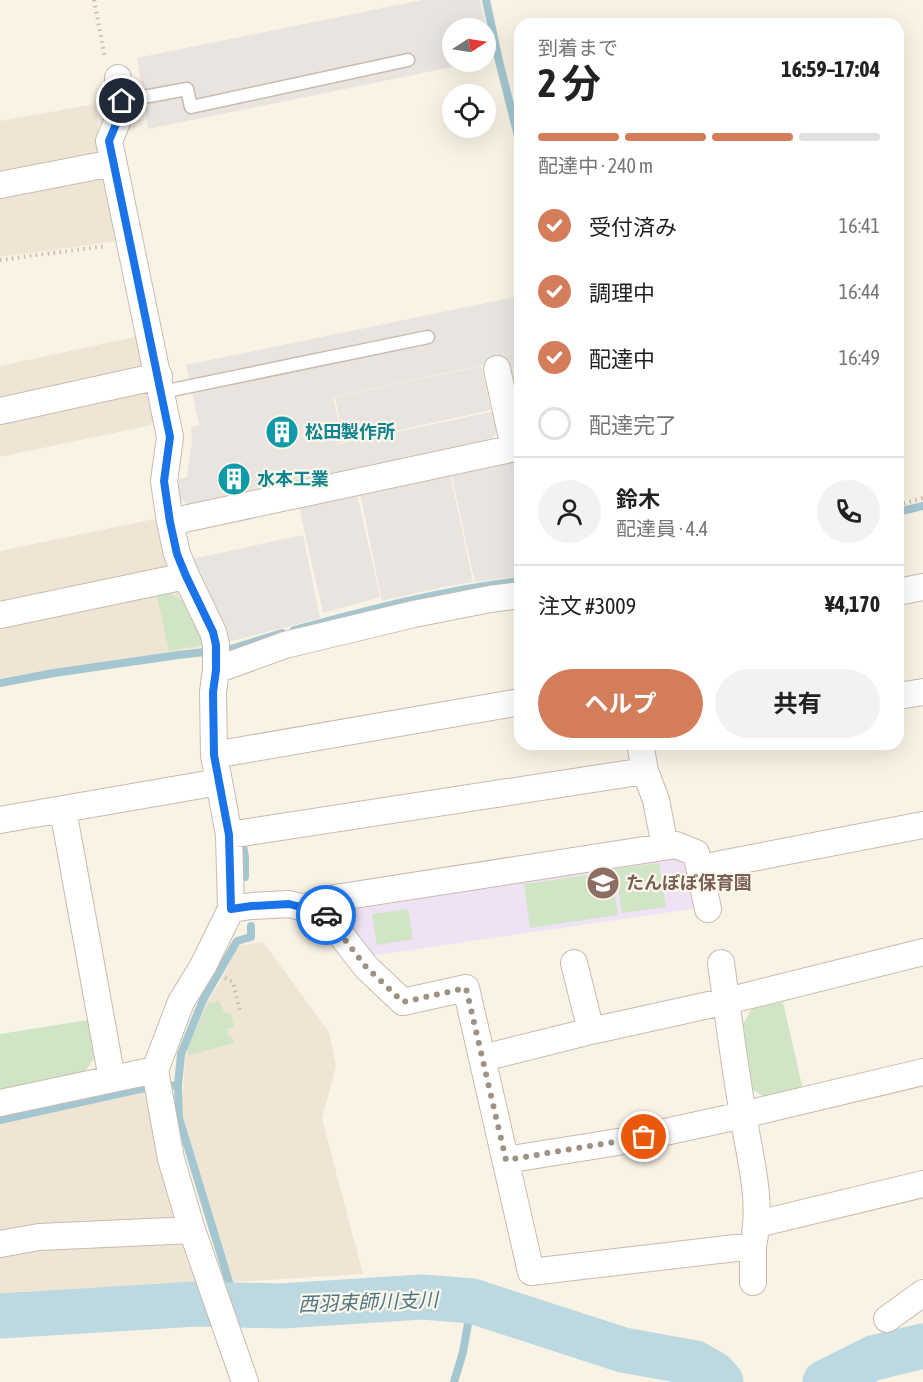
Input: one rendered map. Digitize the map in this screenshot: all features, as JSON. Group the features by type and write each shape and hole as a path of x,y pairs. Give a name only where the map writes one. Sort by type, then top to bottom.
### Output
{"street":[{"path":"120,89 123,107 109,141 170,437 164,481 170,522 177,554 213,632 216,658 213,692 214,755 219,782 237,834 231,909 203,966 181,1002 157,1081 171,1159 211,1290 245,1382"},
{"path":"0,185 113,163"},
{"path":"497,369 514,436"},
{"path":"0,411 160,384"},
{"path":"170,522 514,449"},
{"path":"0,615 186,576"},
{"path":"904,591 923,588"},
{"path":"216,658 414,614 514,596"},
{"path":"904,695 923,692"},
{"path":"214,755 514,703"},
{"path":"641,750 645,771 656,800 665,846"},
{"path":"237,834 645,771"},
{"path":"0,820 219,782"},
{"path":"63,810 112,1078"},
{"path":"700,868 922,830"},
{"path":"304,908 322,900 676,844 696,853 708,909"},
{"path":"231,909 289,904 324,913 366,967 403,1002 466,988 531,1272 755,1235 923,1184"},
{"path":"483,1058 591,1030 727,1001 923,951"},
{"path":"574,963 591,1030"},
{"path":"721,963 743,1116 754,1166 753,1282"},
{"path":"506,1160 624,1141 743,1116 923,1072"},
{"path":"0,1103 112,1078 157,1081"},
{"path":"0,1244 39,1237 192,1230"},
{"path":"887,1318 923,1293"}],"lane":[{"path":"120,89 187,88 191,106 408,60"},
{"path":"160,384 429,337"}],"path":[{"path":"94,0 106,65 120,89"},
{"path":"0,260 130,243"},
{"path":"904,503 923,498"},
{"path":"226,978 233,982 240,1011"}],"shaded area":[{"path":"422,0 480,0 484,18 442,18 442,69 148,129 137,58"},
{"path":"95,104 118,241 0,257 0,121"},
{"path":"514,297 514,397 506,360 333,397 343,442 330,446 496,411 499,428 490,442 192,507 179,498 176,480 187,477 192,441 191,427 234,418 199,425 186,365"},
{"path":"139,336 156,424 0,457 0,366"},
{"path":"481,366 491,410 344,442 335,397"},
{"path":"514,459 514,577 475,582 451,473"},
{"path":"450,474 473,582 382,601 360,493"},
{"path":"357,494 380,597 323,613 299,507"},
{"path":"159,518 209,646 0,678 0,551"},
{"path":"303,535 320,618 228,642 192,559"},
{"name":"たんぽぽ保育園","path":"674,856 685,858 698,908 370,956 335,913"},
{"path":"263,942 329,1032 336,1066 322,1119 363,1274 232,1282 182,1115 185,1054 206,1003 219,984 238,946"},
{"path":"149,1090 199,1285 0,1295 0,1123"}],"green space":[{"path":"169,593 182,600 208,644 169,651 157,596"},
{"path":"659,863 666,907 622,913 615,869"},
{"path":"611,872 618,915 530,928 524,884"},
{"path":"408,909 413,939 377,945 372,914"},
{"path":"219,1001 224,1012 231,1014 234,1027 227,1029 234,1043 189,1055 187,1049 208,1003"},
{"path":"783,1002 803,1090 767,1099 753,1090 743,1024 752,1009"},
{"path":"88,1020 94,1058 84,1073 0,1092 0,1034"}],"waterway":[{"path":"486,0 514,120"},
{"path":"904,511 923,506"},
{"path":"294,630 434,595 514,582"},
{"path":"0,683 54,673 231,649 282,633"},
{"path":"241,836 245,857 245,877"},
{"path":"236,1305 179,1118 178,1085 181,1054 203,1000 237,941 251,937 251,926"},
{"path":"0,1120 140,1089 178,1085"},
{"name":"西羽束師川支川","path":"0,1316 196,1304 281,1306 422,1297 472,1301 623,1350 695,1363 714,1374 721,1382"},
{"path":"454,1382 463,1352 472,1301"},
{"name":"西羽束師川支川","path":"825,1382 873,1358 923,1346"}],"way so far":[{"path":"326,915 366,967 403,1002 466,988 506,1160 644,1137"}],"place":[{"name":"松田製作所","path":"282,432"},
{"name":"水本工業","path":"234,479"},
{"name":"たんぽぽ保育園","path":"603,883"}],"route":[{"path":"122,101 123,107 109,141 170,437 164,481 170,522 177,554 213,632 216,645 217,658 213,692 214,755 229,835 231,909 289,904 326,915"}]}
